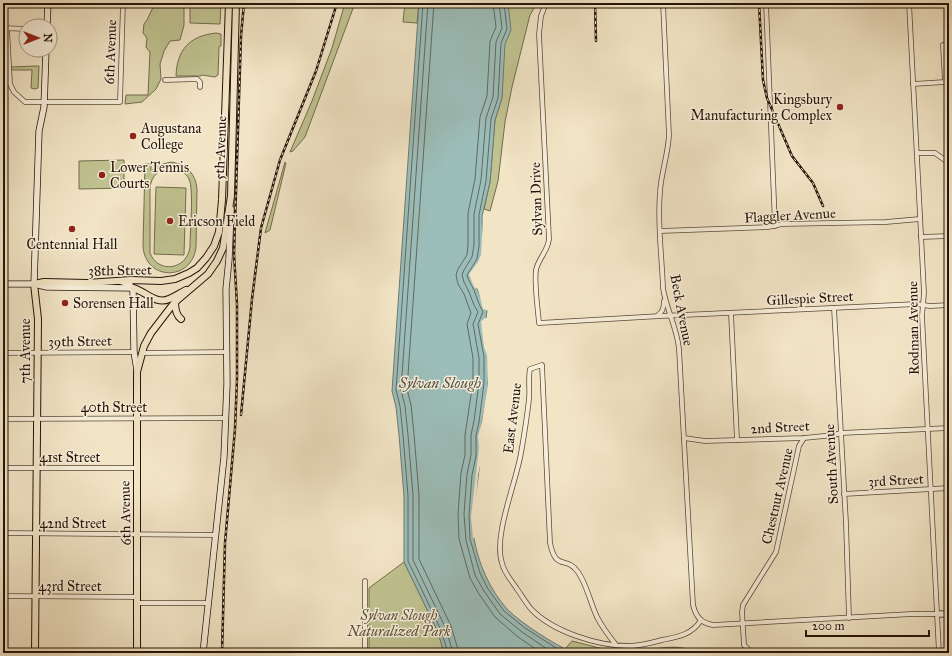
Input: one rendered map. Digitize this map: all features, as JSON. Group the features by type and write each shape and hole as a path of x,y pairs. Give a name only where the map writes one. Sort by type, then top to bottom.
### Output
{"main road":[{"name":"5th Avenue","path":"202,264 211,252 217,239 220,216 223,178 229,3"},
{"name":"5th Avenue","path":"198,284 208,274 221,255 231,196 236,3"},
{"name":"38th Street","path":"34,284 44,282 87,283 161,281 176,279 189,273 202,264"},
{"name":"7th Avenue","path":"34,284 38,319 35,653"},
{"path":"132,288 143,292 156,300 165,300 198,284"},
{"name":"6th Avenue","path":"137,653 137,372 142,353 151,333 175,302 198,284"},
{"path":"175,302 176,313 181,319"}],"street":[{"path":"47,18 48,3"},
{"name":"6th Avenue","path":"44,103 120,102 123,3"},
{"name":"Sylvan Drive","path":"546,3 541,16 539,34 548,246 538,263 536,272 539,324 671,316"},
{"name":"Beck Avenue","path":"663,3 669,135 668,152 660,193 660,231 664,294 678,341 693,605 696,615 701,620"},
{"path":"766,3 774,226"},
{"name":"Rodman Avenue","path":"909,3 924,292 922,316 939,653"},
{"path":"18,29 5,29 9,77 12,88 25,102 44,103"},
{"path":"914,84 945,82 943,45 949,44"},
{"name":"7th Avenue","path":"34,284 38,136 44,103 46,58"},
{"path":"165,80 198,79 200,82 200,87"},
{"path":"916,153 935,153 949,163"},
{"path":"203,653 207,603 216,536 223,463 227,352 226,289 231,223 231,196"},
{"name":"Flaggler Avenue","path":"660,231 761,227 782,224 886,222 920,219"},
{"path":"921,237 949,236"},
{"path":"120,281 132,288"},
{"name":"38th Street","path":"3,284 34,284 47,287 132,288"},
{"name":"6th Avenue","path":"132,288 134,294 134,352 137,372"},
{"path":"656,316 660,314 663,309 664,294"},
{"name":"Gillespie Street","path":"671,316 834,308 949,305"},
{"name":"South Avenue","path":"834,308 849,618"},
{"path":"731,313 737,440"},
{"name":"39th Street","path":"3,353 134,352"},
{"path":"142,353 227,352"},
{"name":"East Avenue","path":"616,645 597,616 590,596 579,573 569,564 559,562 553,554 550,543 542,365 533,367 530,369 529,374 528,400 521,454 501,537 500,548 502,564 525,602 540,617 568,633 598,642 616,645 631,646 681,636 692,631 701,620"},
{"name":"40th Street","path":"3,419 225,418"},
{"name":"2nd Street","path":"684,438 705,441 804,438 841,433 949,428"},
{"name":"Chestnut Avenue","path":"752,653 744,645 742,612 744,601 776,552 798,446 804,438"},
{"name":"41st Street","path":"3,468 137,468"},
{"name":"3rd Street","path":"844,494 949,488"},
{"name":"42nd Street","path":"3,534 138,534 216,536"},
{"path":"365,581 365,653"},
{"name":"43rd Street","path":"3,596 207,603"},
{"path":"701,620 713,625 912,614 949,614"}],"green space":[{"path":"155,3 184,3 184,25 180,40 170,41 164,51 160,64 161,79 156,89 142,102 125,104 126,95 148,95 150,52 146,47 147,38 143,33 144,24"},
{"path":"190,3 221,3 220,24 190,23"},
{"path":"345,3 355,3 305,137 293,151 290,152 312,101 332,48"},
{"path":"405,3 419,3 417,23 403,22"},
{"path":"499,3 537,3 530,15 512,87 505,122 498,181 490,211 484,209 490,182 495,120 502,98"},
{"path":"216,33 221,34 218,75 215,77 202,75 176,76 179,59 186,46 198,37"},
{"path":"39,66 38,88 35,89 31,88 32,70 11,70 11,67"},
{"name":"Lower Tennis Courts","path":"124,160 124,188 79,189 79,161"},
{"path":"171,162 186,167 195,179 197,189 196,247 193,258 186,267 169,273 160,271 152,266 146,258 143,246 145,164 151,164 151,171 159,165","holes":["174,168 182,171 189,179 192,201 190,247 188,255 184,261 178,265 165,266 154,260 150,253 150,188 152,180 156,174 163,170"]},
{"path":"285,162 270,230 265,233"},
{"name":"Ericson Field","path":"156,187 186,188 184,255 154,254"},
{"name":"Sylvan Slough Naturalized Park","path":"404,562 438,632 444,653 369,653 369,588"},
{"path":"572,641 624,652 670,647 688,649 694,653 573,653 565,649"}],"water":[{"name":"Sylvan Slough","path":"419,3 508,3 511,30 505,44 502,98 495,120 490,182 482,216 483,246 481,260 471,275 487,311 486,318 482,323 488,361 487,390 480,438 480,456 474,507 474,538 478,557 490,585 507,609 538,633 573,653 444,653 438,632 404,562 404,496 396,407 392,391"}],"pier":[{"path":"484,218 485,246 483,260 473,276 489,311 483,309 478,289 474,287 469,274 478,262 481,255"},
{"path":"485,318 488,318 484,324 490,357 490,383 482,436 482,456 478,475 475,515 476,538 473,538 471,517 479,448 478,436 482,422 488,383 487,355 484,347 481,322"}],"railway":[{"path":"222,653 225,543 235,429 237,379 237,304 234,254 241,36 244,3"},
{"path":"241,415 252,299 261,228 280,160 316,71 337,3"},
{"path":"595,3 596,41"},
{"path":"759,3 763,80 767,98 792,156 813,183 823,206"}],"place":[{"name":"Kingsbury Manufacturing Complex","path":"840,107"},
{"name":"Augustana College","path":"133,136"},
{"name":"Lower Tennis Courts","path":"102,175"},
{"name":"Ericson Field","path":"170,221"},
{"name":"Centennial Hall","path":"72,229"},
{"name":"Sorensen Hall","path":"65,303"}]}
